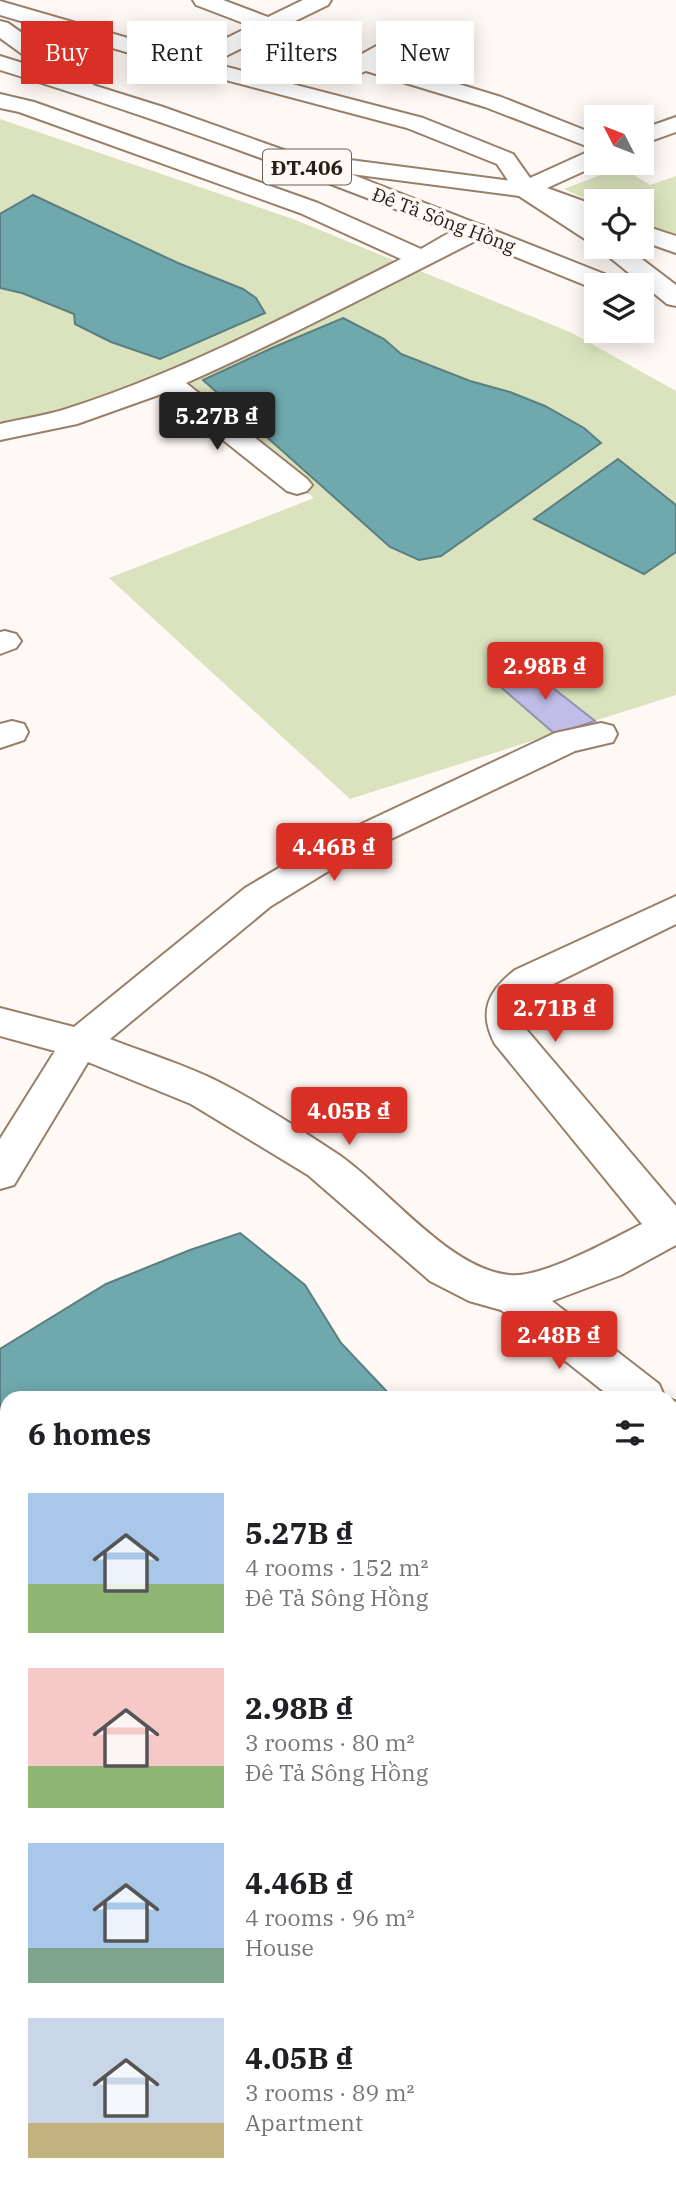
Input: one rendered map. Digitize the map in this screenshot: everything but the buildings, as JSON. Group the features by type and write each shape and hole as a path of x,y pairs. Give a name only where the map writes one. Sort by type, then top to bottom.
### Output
{"street":[{"path":"204,0 262,21"},
{"path":"281,21 320,0"},
{"path":"0,8 127,45"},
{"path":"0,27 84,88"},
{"path":"306,96 376,56"},
{"name":"Đê Tả Sông Hồng","path":"0,63 84,88 279,157 476,231 584,275"},
{"path":"364,63 458,92 584,138"},
{"path":"227,74 415,123 505,159 526,189 584,227"},
{"path":"415,123 458,92"},
{"path":"0,101 26,107 309,208 423,259"},
{"path":"654,132 676,124"},
{"path":"279,157 458,183 526,189 584,210"},
{"path":"526,189 584,162"},
{"path":"0,432 67,418 166,381 246,346 476,231"},
{"path":"654,237 676,245"},
{"path":"626,259 676,298"},
{"path":"654,304 676,313"},
{"path":"166,381 297,485"},
{"path":"0,1173 80,1043 258,897 333,852 567,741 601,734"},
{"path":"0,1023 80,1043 205,1093 322,1164 445,1269 484,1288 512,1294 536,1289 606,1263 673,1226 508,1034 501,1013 506,996 528,980 676,909"},
{"path":"512,1294 636,1391"}],"green space":[{"path":"0,119 293,219 572,333 584,340 584,343 590,343 676,391 676,695 350,799 109,578 314,498 166,381 0,432"},
{"path":"600,175 634,175 650,185 676,176 676,241 654,231 654,189 584,189 584,198 564,189"}],"water":[{"path":"33,195 178,263 243,289 256,298 265,313 160,359 111,342 75,324 74,314 22,293 0,288 0,214"},
{"path":"343,318 384,339 401,354 545,406 584,428 601,443 441,556 419,560 390,547 203,380"},
{"path":"618,459 676,505 676,552 644,574 534,519"},
{"path":"240,1233 305,1285 341,1343 386,1391 0,1391 0,1349 106,1284"}]}
